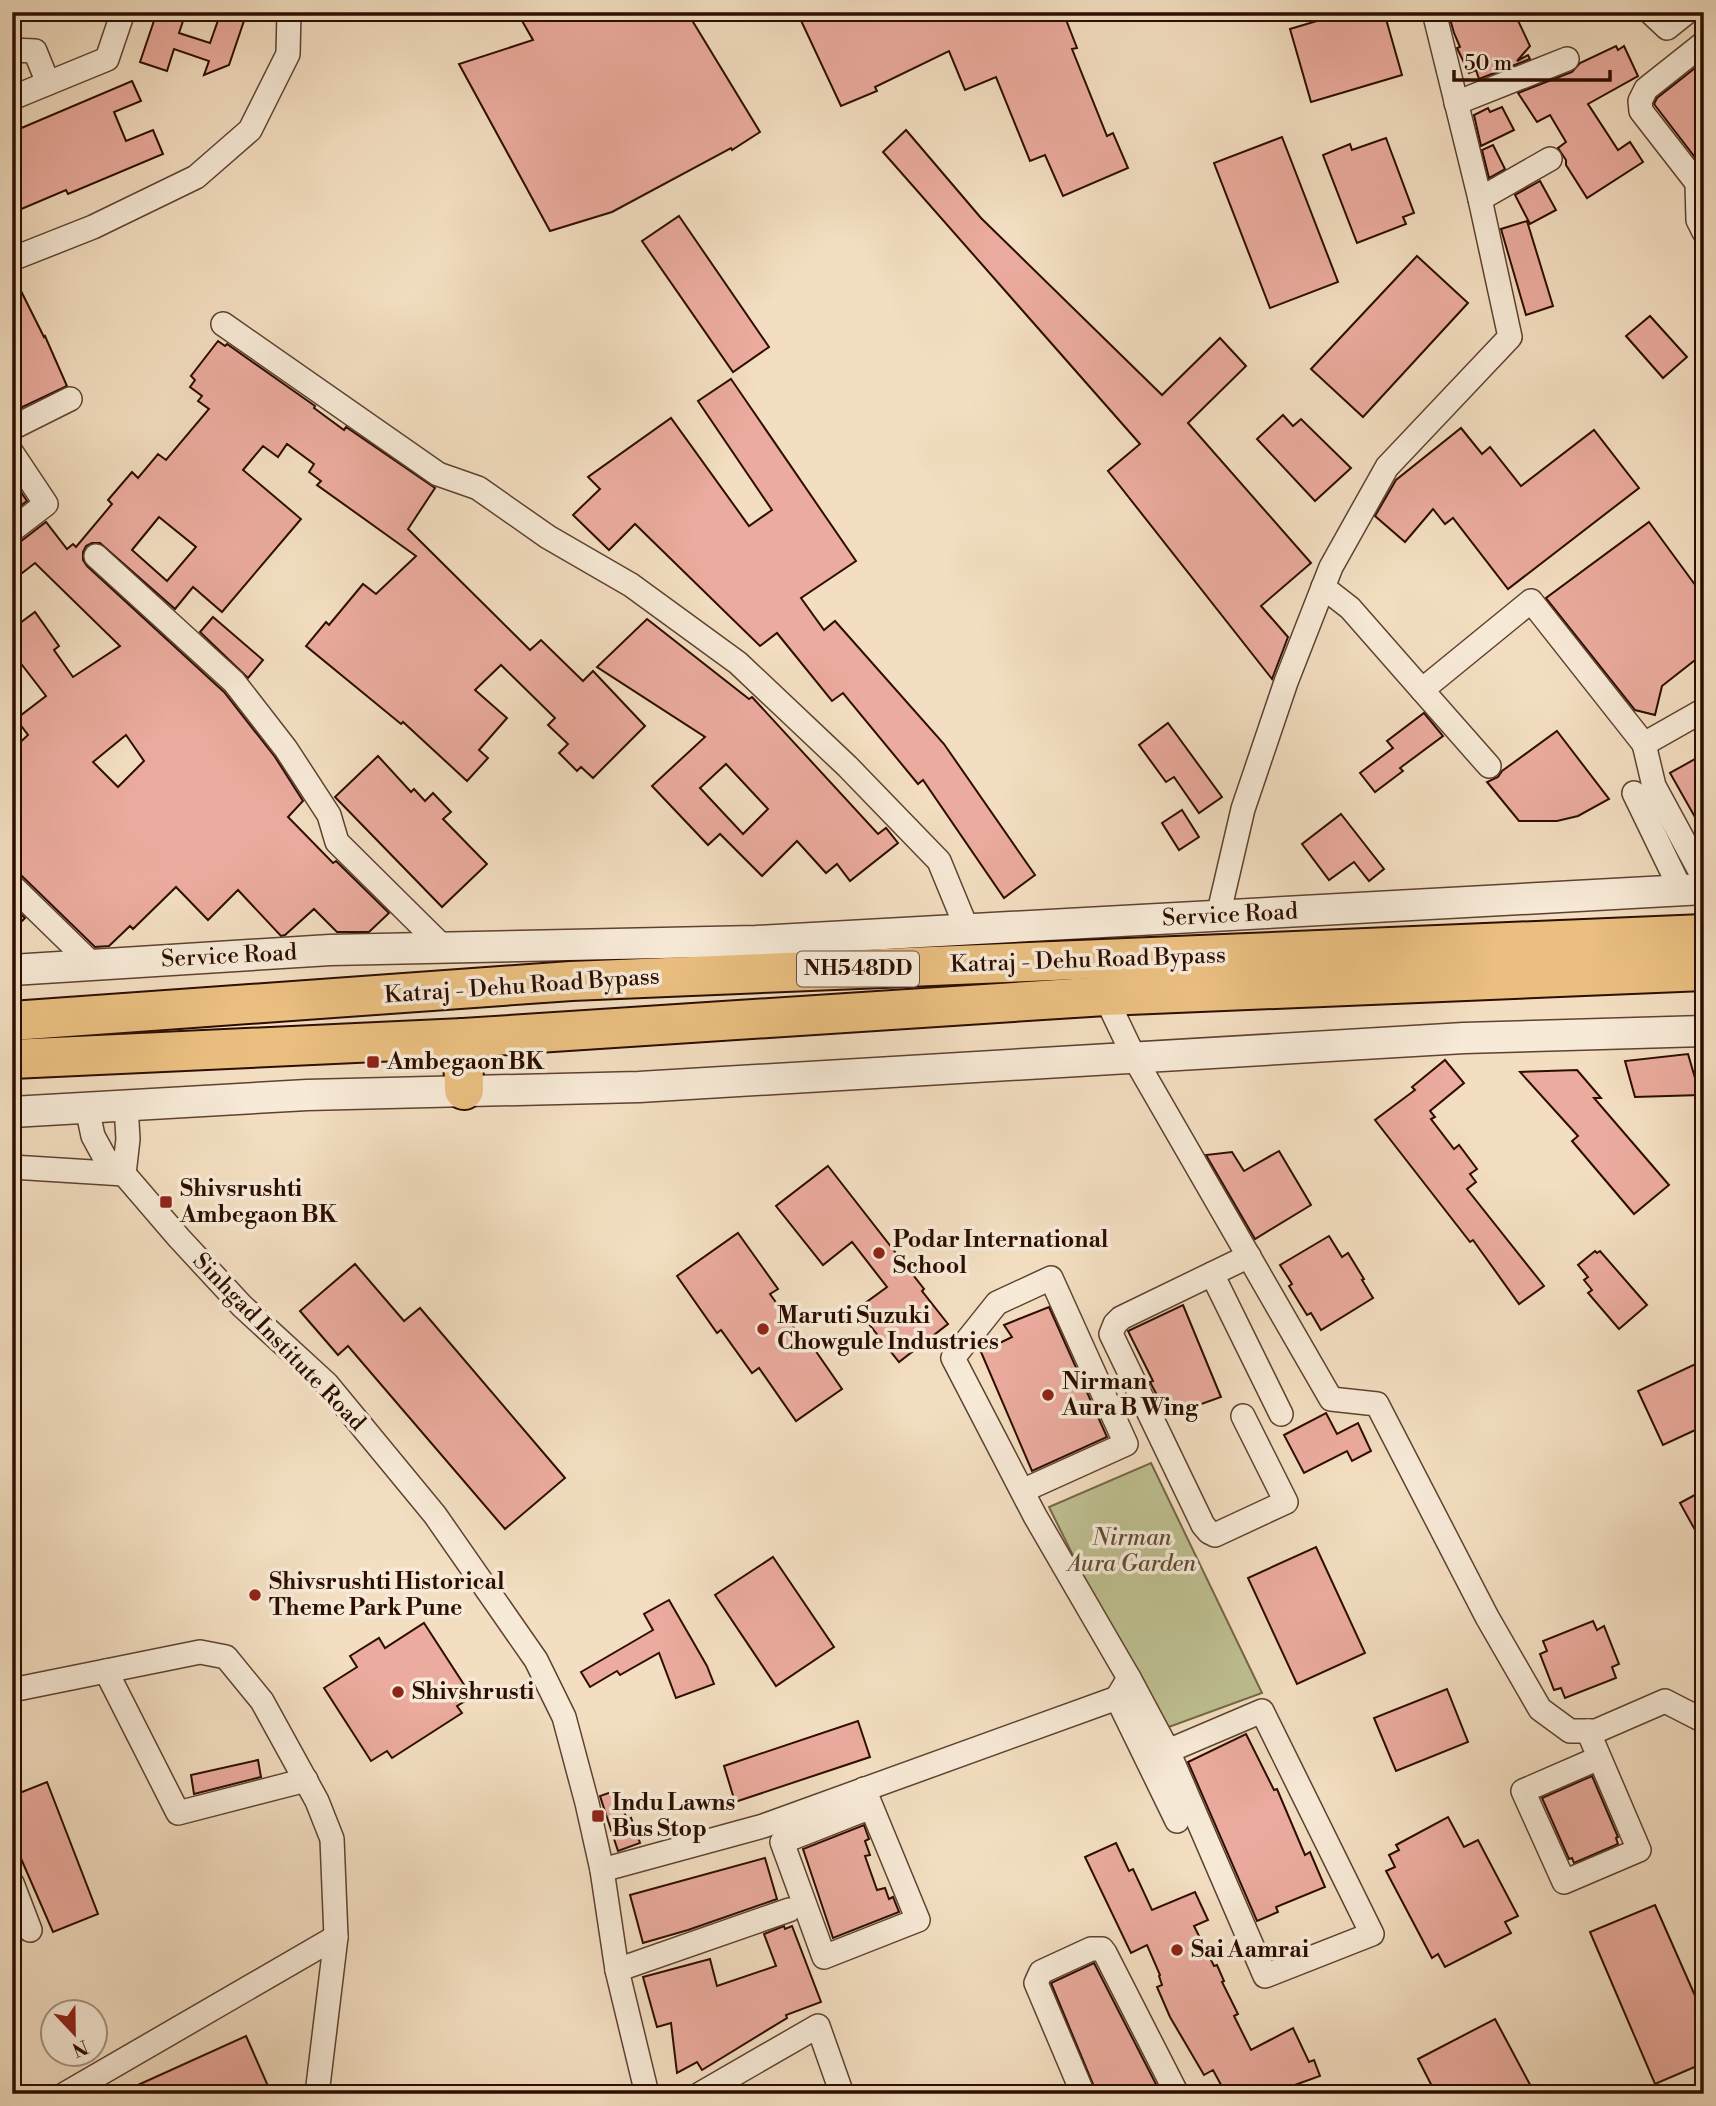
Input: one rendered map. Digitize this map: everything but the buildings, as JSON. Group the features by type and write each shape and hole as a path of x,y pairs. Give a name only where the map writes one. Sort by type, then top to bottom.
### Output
{"highway":[{"name":"Katraj - Dehu Road Bypass","path":"12,1021 571,981 1704,934"},
{"name":"Katraj - Dehu Road Bypass","path":"12,1059 463,1038 1105,996 1704,971"},
{"path":"463,1038 464,1090"}],"street":[{"path":"12,98 107,60 123,12"},
{"path":"12,259 93,227 196,177 250,130 288,54 289,12"},
{"path":"1218,916 1243,808 1286,682 1331,567 1387,467 1510,337 1434,12"},
{"path":"1650,12 1667,28 1688,12"},
{"path":"1702,217 1698,183 1641,111 1640,101 1646,89 1704,43"},
{"path":"12,50 35,51 48,83"},
{"path":"1456,103 1567,58"},
{"path":"1480,200 1550,159"},
{"path":"223,324 438,474 478,488 548,537 631,585 738,663 847,766 939,861 967,929"},
{"path":"12,428 70,399"},
{"path":"12,453 46,504 12,530"},
{"path":"96,556 234,682 286,749 330,815 337,842 445,949"},
{"path":"1323,587 1350,608 1489,766"},
{"path":"1422,691 1531,601 1644,744 1654,786 1700,871 1696,884"},
{"path":"1644,744 1704,710"},
{"path":"1634,793 1696,884"},
{"name":"Service Road","path":"12,970 321,951 756,940 1218,916 1696,884"},
{"path":"12,886 92,964"},
{"path":"1105,996 1135,1059 1331,1399 1377,1404 1487,1617 1540,1709 1570,1731 1597,1731 1665,1701 1704,1721"},
{"path":"12,1112 307,1095 639,1087 1464,1038 1704,1031"},
{"path":"12,1167 124,1174 128,1139 126,1106"},
{"name":"Sinhgad Institute Road","path":"87,1108 93,1136 105,1158 124,1174 242,1306 327,1384 435,1516 536,1660 564,1717 587,1803 602,1870 617,1970 647,2094"},
{"path":"1243,1416 1286,1502 1215,1535 1203,1525 1111,1334 1121,1318 1249,1256"},
{"path":"1212,1274 1280,1414"},
{"path":"1022,1491 1126,1444 1051,1278 997,1303 953,1359 1123,1688 1177,1821"},
{"path":"12,1690 200,1652 226,1657 262,1701 306,1780 332,1839 336,1937 317,2094"},
{"path":"106,1671 178,1813 306,1780"},
{"path":"868,1798 918,1920 824,1956 782,1842 868,1798 1123,1688"},
{"path":"1123,1688 1168,1751 1265,1976 1372,1934 1262,1711 1168,1751"},
{"path":"1588,1731 1639,1850 1564,1882 1523,1791 1599,1758"},
{"path":"602,1870 868,1798"},
{"path":"12,1883 30,1930"},
{"path":"617,1970 789,1910"},
{"path":"65,2094 336,1937"},
{"path":"1083,2094 1037,1983 1041,1972 1097,1948 1105,1953 1177,2094"},
{"path":"700,2094 818,2026 842,2094"}],"green space":[{"name":"Nirman Aura Garden","path":"1151,1463 1262,1693 1166,1728 1104,1618 1049,1507"}],"place":[{"name":"Ambegaon BK","path":"373,1062"},
{"name":"Shivsrushti Ambegaon BK","path":"166,1202"},
{"name":"Podar International School","path":"879,1253"},
{"name":"Maruti Suzuki Chowgule Industries","path":"763,1329"},
{"name":"Nirman Aura B Wing","path":"1048,1395"},
{"name":"Shivsrushti Historical Theme Park Pune","path":"255,1595"},
{"name":"Shivshrusti","path":"398,1692"},
{"name":"Indu Lawns Bus Stop","path":"598,1816"},
{"name":"Sai Aamrai","path":"1177,1950"}]}
